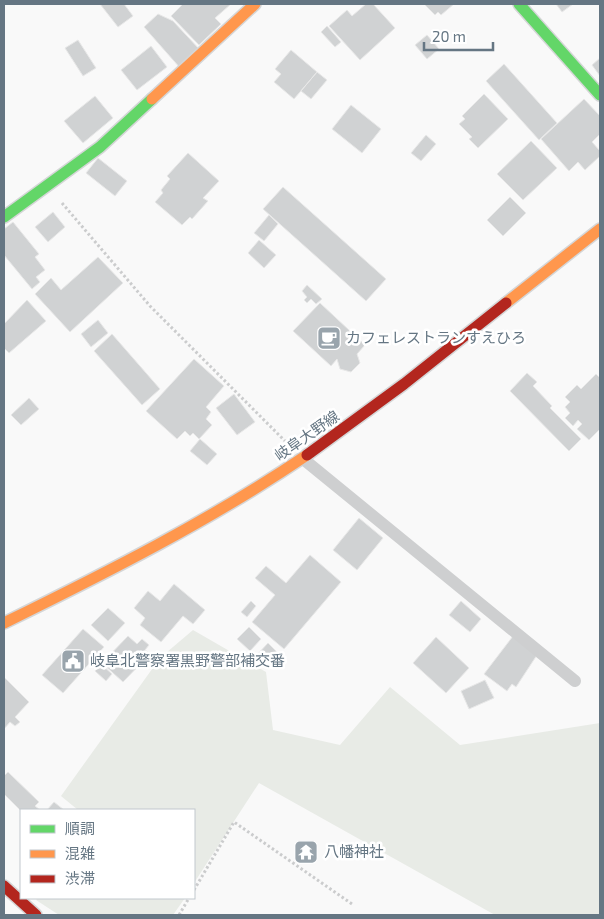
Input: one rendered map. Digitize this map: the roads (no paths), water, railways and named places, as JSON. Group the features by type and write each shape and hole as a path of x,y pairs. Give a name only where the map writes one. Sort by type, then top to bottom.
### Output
{"main road":[{"path":"4,218 100,147 255,4"},
{"path":"520,4 526,14 600,95"},
{"name":"岐阜大野線","path":"4,623 156,549 302,458 429,367 600,229"},
{"path":"4,886 36,915"}],"lane":[{"path":"302,458 576,681"}],"place":[{"name":"カフェレストランすえひろ","path":"329,338"},
{"name":"岐阜北警察署黒野警部補交番","path":"73,661"},
{"name":"八幡神社","path":"306,852"}]}
